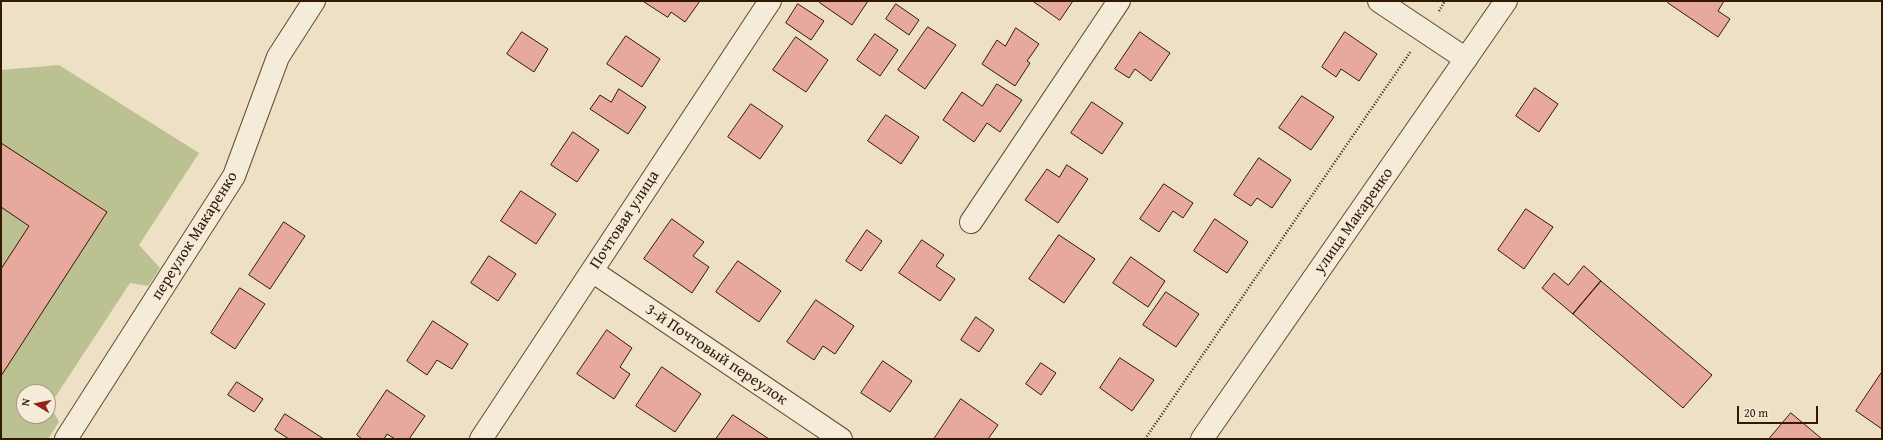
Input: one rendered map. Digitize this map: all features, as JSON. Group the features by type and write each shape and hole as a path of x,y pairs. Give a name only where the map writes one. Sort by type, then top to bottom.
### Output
{"street":[{"name":"переулок Макаренко","path":"66,439 234,176 278,56 314,1"},
{"name":"Почтовая улица","path":"481,439 770,1"},
{"path":"971,222 1119,1"},
{"path":"1379,1 1466,58"},
{"name":"улица Макаренко","path":"1202,439 1506,1"},
{"name":"3-й Почтовый переулок","path":"592,270 841,439"}],"path":[{"path":"1145,439 1445,1"}],"green space":[{"path":"59,65 199,153 139,245 160,268 148,286 130,283 56,396 56,384 16,384 16,424 56,424 56,416 59,422 48,439 1,439 1,70"}],"building":[{"path":"643,1 700,1 685,22 671,12 668,17"},
{"path":"821,1 868,1 852,25 820,3"},
{"path":"1033,1 1073,1 1060,20"},
{"path":"1670,1 1724,1 1718,11 1730,19 1718,37 1668,3"},
{"path":"798,4 824,21 811,40 786,23"},
{"path":"896,4 919,20 909,35 886,19"},
{"path":"928,27 956,45 925,89 898,70"},
{"path":"1016,28 1039,44 1027,61 1030,63 1015,86 982,64 997,40 1005,46"},
{"path":"522,32 548,49 534,72 507,54"},
{"path":"1140,32 1170,53 1151,81 1135,69 1129,78 1115,69"},
{"path":"1345,32 1377,54 1359,81 1341,69 1336,77 1322,67"},
{"path":"875,34 898,50 880,76 857,60"},
{"path":"626,36 660,59 642,87 607,64"},
{"path":"796,37 828,60 806,92 773,70"},
{"path":"997,84 1022,100 1000,132 987,123 974,142 943,120 962,92 982,106"},
{"path":"1535,88 1558,104 1539,132 1516,116"},
{"path":"619,89 646,107 628,134 590,109 600,95 611,102"},
{"path":"1302,96 1334,117 1311,150 1279,128"},
{"path":"1092,102 1123,123 1102,154 1071,133"},
{"path":"751,104 783,126 760,159 728,137"},
{"path":"886,115 919,137 901,164 868,141"},
{"path":"573,132 599,150 577,182 551,165"},
{"path":"1,143 107,212 1,376 1,269 29,226 1,207"},
{"path":"1259,158 1291,180 1272,208 1257,198 1251,206 1234,195"},
{"path":"1067,165 1088,179 1058,223 1025,200 1047,169 1059,177"},
{"path":"1164,184 1193,203 1183,218 1173,211 1159,232 1140,219"},
{"path":"521,191 556,214 536,244 501,221"},
{"path":"1526,209 1553,227 1524,269 1498,250"},
{"path":"672,219 704,242 693,256 709,267 692,293 644,259"},
{"path":"1215,219 1248,242 1227,273 1194,251"},
{"path":"284,222 305,236 270,289 249,275"},
{"path":"867,230 882,241 861,271 846,261"},
{"path":"1059,235 1095,259 1064,303 1029,279"},
{"path":"922,240 944,255 936,266 955,279 940,301 899,273"},
{"path":"489,256 516,274 498,301 471,283"},
{"path":"1131,257 1165,281 1148,307 1113,283"},
{"path":"738,261 781,291 759,322 716,292"},
{"path":"1584,266 1601,281 1573,314 1542,288 1554,273 1568,285"},
{"path":"1601,281 1712,375 1683,408 1573,314"},
{"path":"240,288 265,304 235,349 211,333"},
{"path":"1166,292 1199,314 1176,347 1143,325"},
{"path":"816,300 854,326 835,354 823,346 814,360 787,342"},
{"path":"976,317 994,330 979,352 961,340"},
{"path":"433,321 468,344 452,369 437,360 427,375 407,361"},
{"path":"607,330 632,348 620,367 630,374 614,399 577,374"},
{"path":"1120,358 1154,380 1132,411 1100,388"},
{"path":"883,361 912,381 890,412 861,393"},
{"path":"1041,363 1056,373 1041,395 1026,384"},
{"path":"662,367 701,394 675,432 636,406"},
{"path":"1882,372 1882,429 1856,411"},
{"path":"237,382 263,399 254,412 228,395"},
{"path":"387,390 425,416 409,439 395,439 387,434 384,439 362,439 357,435"},
{"path":"961,399 998,425 988,439 934,439"},
{"path":"1791,413 1822,439 1769,439"},
{"path":"285,414 324,439 289,439 275,430"},
{"path":"733,415 769,439 716,439"}]}
